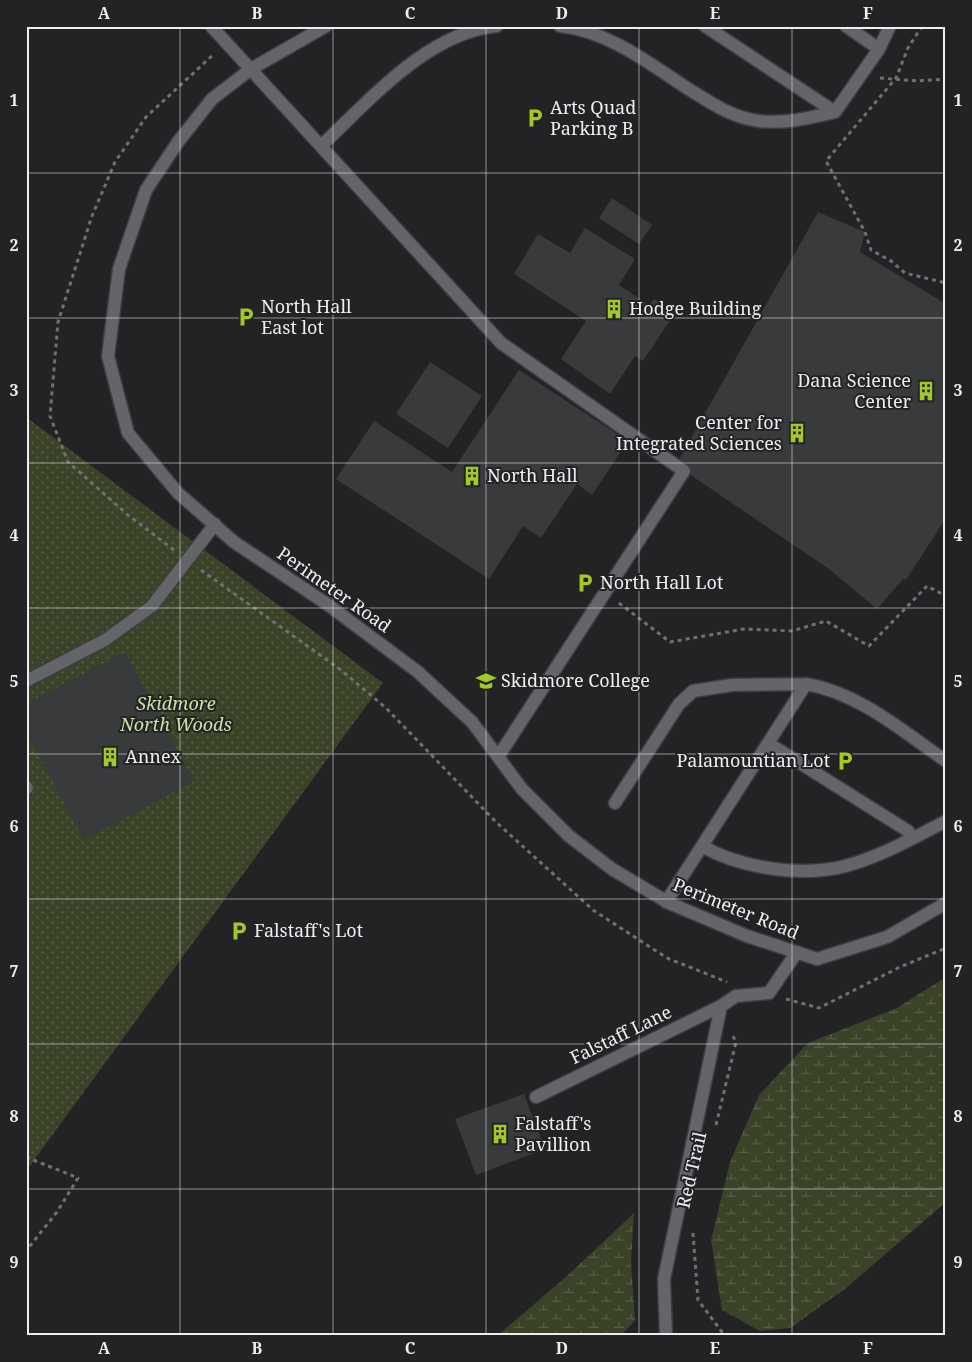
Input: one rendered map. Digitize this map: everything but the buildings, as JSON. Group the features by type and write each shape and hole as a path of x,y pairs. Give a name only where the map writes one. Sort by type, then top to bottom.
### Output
{"lane":[{"path":"211,26 501,343 684,471 498,756"},
{"name":"Perimeter Road","path":"326,26 251,69 212,99 178,142 146,190 119,269 108,356 128,433 178,493 234,542 327,604 418,672 472,722 522,789 569,836 612,869 666,902 747,936 818,959 887,937 946,903"},
{"path":"321,146 400,73 440,44 479,28 496,26"},
{"path":"560,26 577,28 627,48 718,109 757,121 789,123 835,112 880,48 890,26"},
{"path":"705,26 835,112"},
{"path":"846,26 880,48"},
{"path":"26,681 105,640 152,606 215,524"},
{"path":"666,902 806,684"},
{"path":"614,803 679,704 693,691 732,685 806,684 817,686 872,708 946,761"},
{"path":"768,744 908,831 912,838"},
{"path":"702,846 718,855 760,867 794,870 836,868 885,852 946,820"},
{"name":"Falstaff Lane","path":"536,1097 721,1006 736,996 769,993 797,952"},
{"path":"666,1336 664,1279 721,1006"}],"path":[{"path":"922,26 908,48 896,78 826,161 865,232 871,250 892,261 904,273 946,283"},
{"path":"859,77 896,78 918,81 946,79"},
{"path":"605,592 670,642 744,629 792,631 826,621 869,646 927,586 946,596"},
{"name":"Red Trail","path":"716,1126 736,1042 732,1033"},
{"path":"26,1157 78,1178 57,1212 26,1251"},
{"name":"Red Trail","path":"692,1228 698,1300 725,1336"}],"green space":[{"name":"Skidmore North Woods","path":"26,417 383,683 26,1171"},
{"path":"946,977 946,1202 846,1288 790,1328 760,1331 722,1310 711,1240 730,1162 759,1095 808,1043 897,1008"},
{"path":"634,1213 631,1262 635,1320 621,1336 497,1336 567,1276"}],"place":[{"name":"Arts Quad Parking B","path":"535,118"},
{"name":"Hodge Building","path":"614,309"},
{"name":"North Hall East lot","path":"246,317"},
{"name":"Dana Science Center","path":"926,391"},
{"name":"Center for Integrated Sciences","path":"797,433"},
{"name":"North Hall","path":"472,476"},
{"name":"North Hall Lot","path":"585,583"},
{"name":"Skidmore College","path":"486,681"},
{"name":"Annex","path":"110,757"},
{"name":"Palamountian Lot","path":"845,761"},
{"name":"Falstaff's Lot","path":"239,931"},
{"name":"Falstaff's Pavillion","path":"500,1134"}]}
